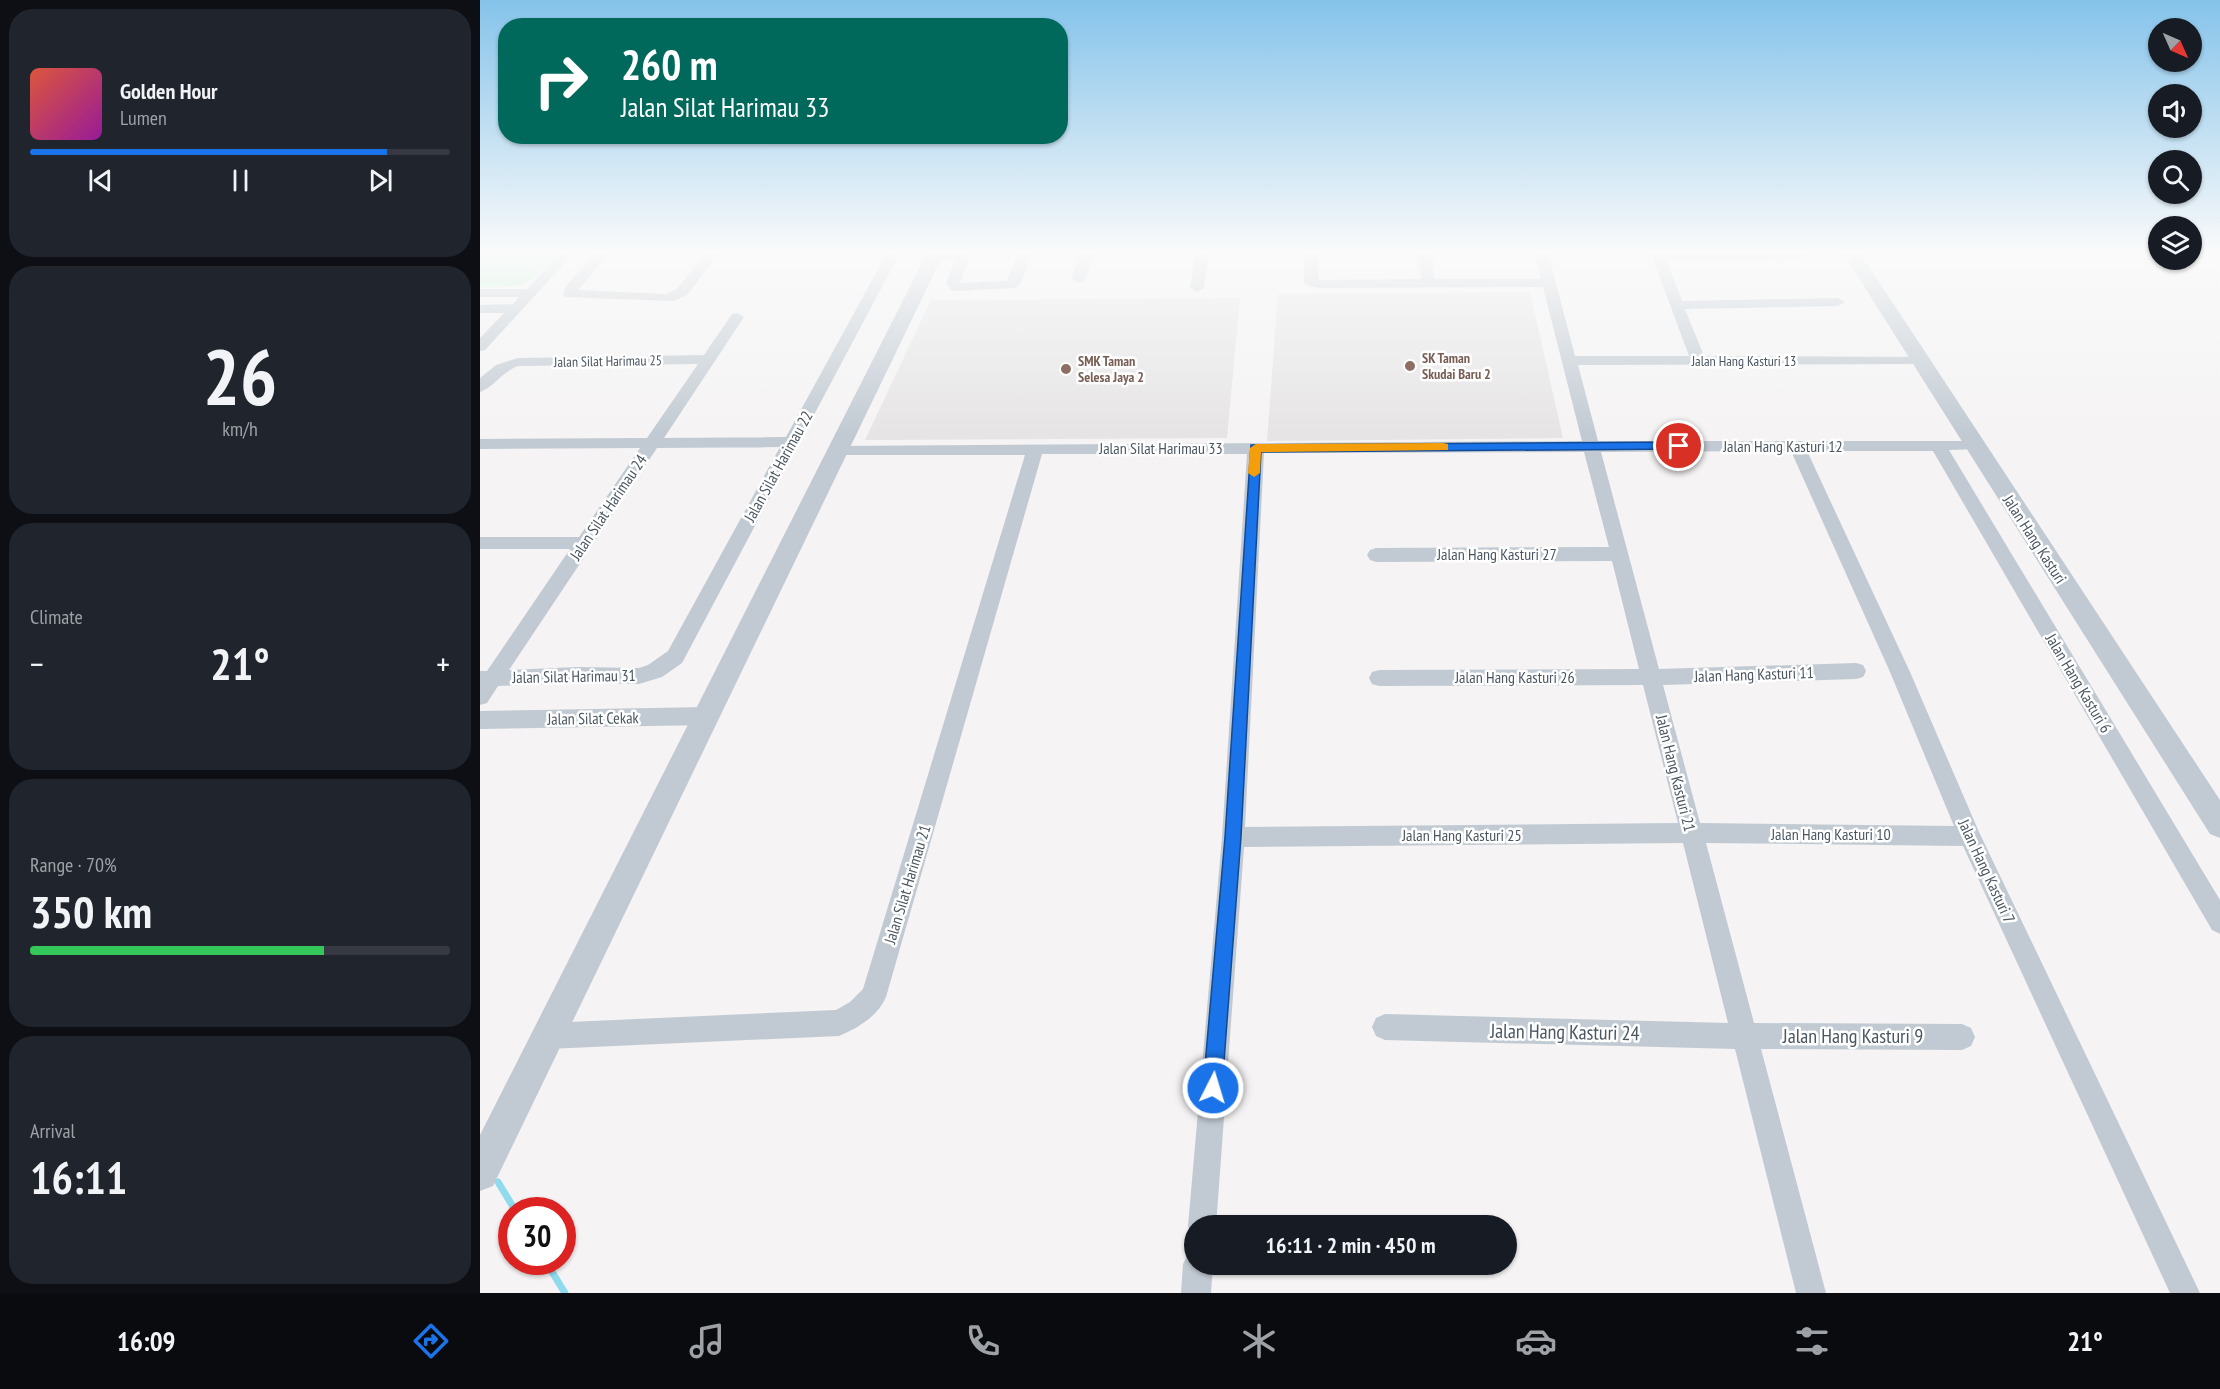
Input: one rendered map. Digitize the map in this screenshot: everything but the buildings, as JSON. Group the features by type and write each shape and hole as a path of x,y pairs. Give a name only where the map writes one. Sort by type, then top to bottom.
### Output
{"street":[{"path":"480,347 512,313"},
{"name":"Jalan Silat Harimau 22","path":"655,671 675,657 861,313"},
{"path":"480,1173 906,313"},
{"name":"Jalan Hang Kasturi 21","path":"1557,313 1811,1293"},
{"path":"1681,313 1698,361"},
{"name":"Jalan Hang Kasturi","path":"1890,313 2220,825"},
{"name":"Jalan Silat Harimau 24","path":"480,697 486,679 584,543 737,317"},
{"name":"Jalan Silat Harimau 25","path":"480,387 497,370 508,364 709,359"},
{"name":"Jalan Hang Kasturi 13","path":"1569,361 1920,360"},
{"path":"480,444 791,442"},
{"name":"Jalan Hang Kasturi 6","path":"1938,445 2220,922"},
{"name":"Jalan Hang Kasturi 12","path":"1592,446 1974,445"},
{"name":"Jalan Silat Harimau 33","path":"839,450 1592,446"},
{"name":"Jalan Hang Kasturi 7","path":"1796,446 1900,672 1970,836 2185,1293"},
{"path":"1203,1215 1233,837 1256,448"},
{"name":"Jalan Silat Harimau 21","path":"548,1036 839,1023 859,1011 873,997 1035,449"},
{"path":"480,543 584,543"},
{"name":"Jalan Hang Kasturi 27","path":"1376,555 1619,554"},
{"name":"Jalan Silat Harimau 31","path":"486,679 577,675 639,676 655,671"},
{"name":"Jalan Hang Kasturi 11","path":"1651,677 1856,671"},
{"name":"Jalan Hang Kasturi 26","path":"1379,678 1651,677"},
{"name":"Jalan Silat Cekak","path":"480,720 707,716"},
{"name":"Jalan Hang Kasturi 10","path":"1692,833 1970,836"},
{"name":"Jalan Hang Kasturi 25","path":"1233,837 1692,833"},
{"name":"Jalan Hang Kasturi 24","path":"1385,1027 1744,1036"},
{"name":"Jalan Hang Kasturi 9","path":"1744,1036 1962,1037"},
{"path":"1196,1293 1197,1275"}],"shaded area":[{"name":"SMK Taman Selesa Jaya 2","path":"925,313 1239,313 1227,438 865,440"},
{"name":"SK Taman Skudai Baru 2","path":"1277,313 1535,313 1563,438 1267,441"}],"waterway":[{"path":"498,1182 507,1197"},
{"path":"554,1275 565,1293"}],"slow traffic":[{"path":"1254,473 1256,448 1443,447"}],"place":[{"name":"SK Taman Skudai Baru 2","path":"1410,366"},
{"name":"SMK Taman Selesa Jaya 2","path":"1066,369"}],"route":[{"path":"1213,1088 1233,837 1256,448 1679,446"}]}
